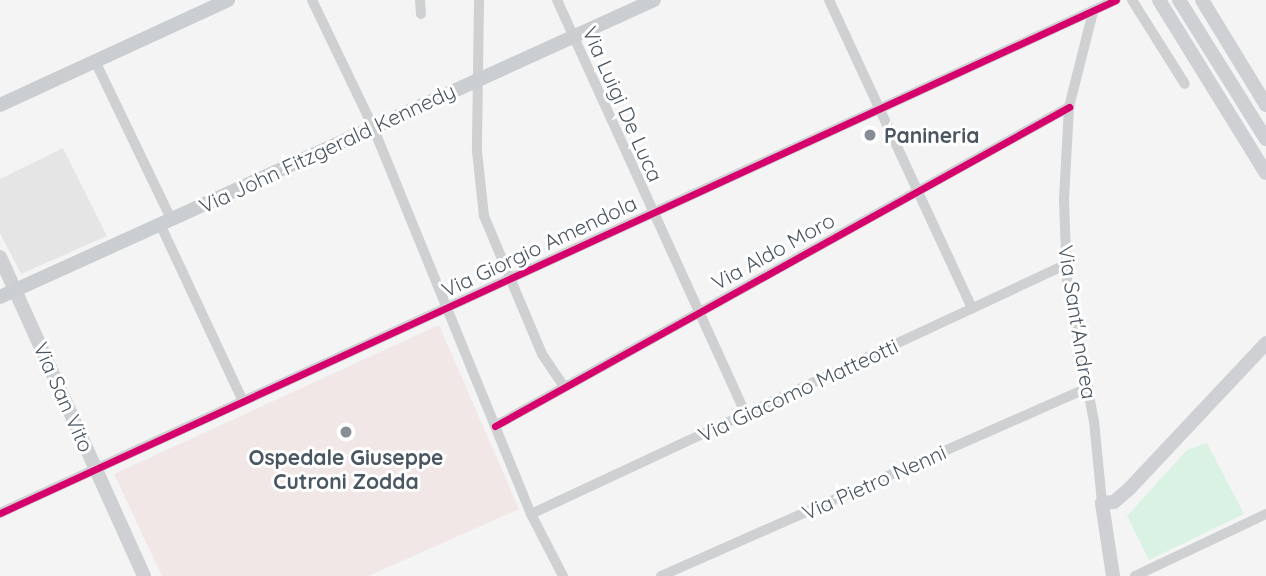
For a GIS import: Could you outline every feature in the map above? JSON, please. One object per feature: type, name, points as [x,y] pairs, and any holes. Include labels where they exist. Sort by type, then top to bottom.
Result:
[{"type":"main road","points":[[0,104],[228,0]]},
{"type":"main road","name":"Via John Fitzgerald Kennedy","points":[[0,297],[654,0]]},
{"type":"street","points":[[312,0],[373,127],[445,309],[531,514],[563,576]]},
{"type":"street","points":[[420,0],[421,14]]},
{"type":"street","points":[[479,0],[477,151],[484,216],[542,354],[563,385]]},
{"type":"street","name":"Via Luigi De Luca","points":[[557,0],[746,414]]},
{"type":"street","points":[[828,0],[972,309]]},
{"type":"street","points":[[1093,12],[1116,0]]},
{"type":"street","points":[[1132,0],[1185,84]]},
{"type":"street","points":[[1159,0],[1261,153],[1266,173]]},
{"type":"street","points":[[1179,0],[1266,139]]},
{"type":"street","points":[[1202,0],[1266,104]]},
{"type":"street","name":"Via Giorgio Amendola","points":[[0,513],[1093,12]]},
{"type":"street","name":"Via Sant'Andrea","points":[[1093,12],[1069,107],[1065,265],[1088,388],[1113,576]]},
{"type":"street","points":[[95,61],[243,401]]},
{"type":"street","name":"Via Aldo Moro","points":[[495,426],[563,385],[1069,107]]},
{"type":"street","name":"Via San Vito","points":[[0,257],[144,576]]},
{"type":"street","name":"Via Giacomo Matteotti","points":[[531,514],[1065,265]]},
{"type":"street","points":[[1102,503],[1114,502],[1130,488],[1266,343]]},
{"type":"street","name":"Via Pietro Nenni","points":[[661,576],[1088,388]]},
{"type":"street","points":[[1135,576],[1266,513]]},
{"type":"shaded area","points":[[63,148],[107,236],[21,274],[0,233],[0,179]]},
{"type":"shaded area","name":"Ospedale Giuseppe Cutroni Zodda","points":[[439,325],[519,509],[368,576],[162,576],[114,474]]},
{"type":"green space","points":[[1207,443],[1244,514],[1149,560],[1127,516],[1187,450]]},
{"type":"cycle path","points":[[0,513],[1116,0]]},
{"type":"cycle path","points":[[495,426],[1069,107]]},
{"type":"place","name":"Panineria","points":[[870,135]]},
{"type":"place","name":"Ospedale Giuseppe Cutroni Zodda","points":[[346,432]]}]
